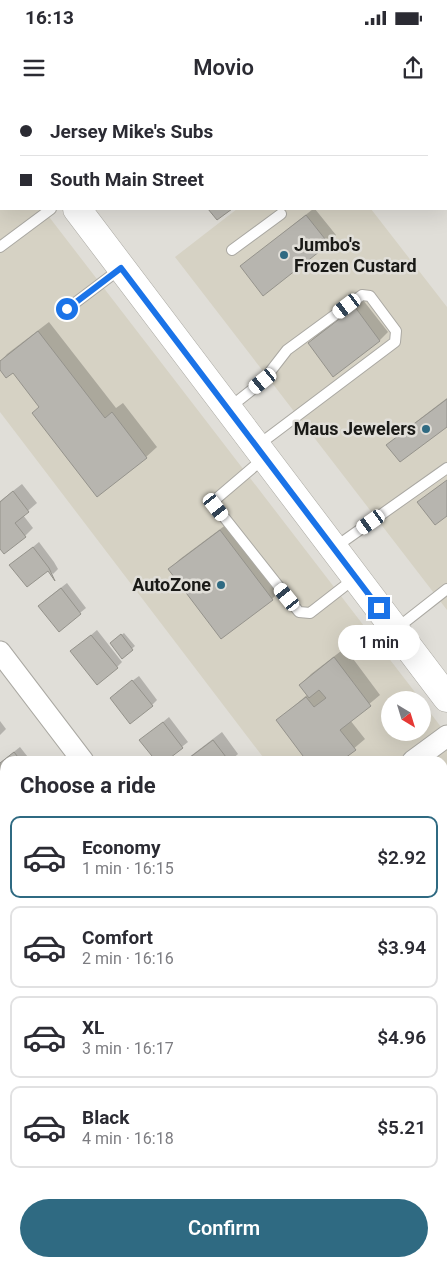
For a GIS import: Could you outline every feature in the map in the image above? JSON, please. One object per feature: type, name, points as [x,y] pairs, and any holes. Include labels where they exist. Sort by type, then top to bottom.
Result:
[{"type":"main road","points":[[78,210],[447,698]]},
{"type":"street","points":[[0,652],[79,756]]},
{"type":"street","points":[[420,756],[447,736]]},
{"type":"lane","points":[[2,245],[50,210]]},
{"type":"lane","points":[[232,250],[281,214]]},
{"type":"lane","points":[[67,309],[121,268]]},
{"type":"lane","points":[[228,408],[263,381],[287,350],[362,295],[370,296],[396,331],[395,342],[261,452],[216,499],[216,507],[299,612],[310,613],[356,577]]},
{"type":"lane","points":[[334,548],[447,468]]},
{"type":"lane","points":[[395,630],[447,589]]},
{"type":"shaded area","points":[[0,210],[44,210],[414,691],[381,691],[381,741],[431,741],[431,714],[447,735],[447,756],[262,756],[0,412]]},
{"type":"shaded area","points":[[236,210],[372,210],[447,307],[447,610],[175,257]]},
{"type":"building","points":[[209,210],[231,210],[217,220]]},
{"type":"building","name":"Jumbo's Frozen Custard","points":[[306,215],[329,244],[263,296],[240,266]]},
{"type":"building","points":[[355,307],[380,341],[333,377],[308,343]]},
{"type":"building","points":[[38,331],[105,418],[112,412],[147,458],[97,497],[32,413],[39,407],[13,373],[6,378],[0,370],[0,361]]},
{"type":"building","points":[[447,399],[447,427],[400,462],[386,445]]},
{"type":"building","points":[[447,480],[447,516],[435,525],[417,502]]},
{"type":"building","points":[[13,491],[29,512],[15,523],[26,537],[4,554],[0,549],[0,502]]},
{"type":"building","name":"AutoZone","points":[[220,530],[273,600],[221,639],[168,569]]},
{"type":"building","points":[[33,547],[49,568],[55,581],[48,571],[27,587],[9,565]]},
{"type":"building","points":[[61,588],[81,614],[59,632],[38,606]]},
{"type":"building","points":[[121,634],[133,650],[122,659],[110,643]]},
{"type":"building","points":[[91,635],[118,668],[97,685],[70,651]]},
{"type":"building","points":[[334,657],[371,706],[340,730],[356,750],[348,756],[303,756],[276,720],[306,697],[314,707],[326,698],[319,690],[309,698],[299,685]]},
{"type":"building","points":[[132,680],[153,706],[130,724],[110,698]]},
{"type":"building","points":[[163,722],[183,748],[173,756],[152,756],[139,740]]},
{"type":"building","points":[[213,740],[225,756],[192,756]]},
{"type":"building","points":[[14,752],[17,756],[9,756]]},
{"type":"place","name":"Jumbo's Frozen Custard","points":[[284,255]]},
{"type":"place","name":"Maus Jewelers","points":[[426,429]]},
{"type":"place","name":"AutoZone","points":[[221,585]]},
{"type":"route","points":[[67,309],[121,268],[379,608]]}]
